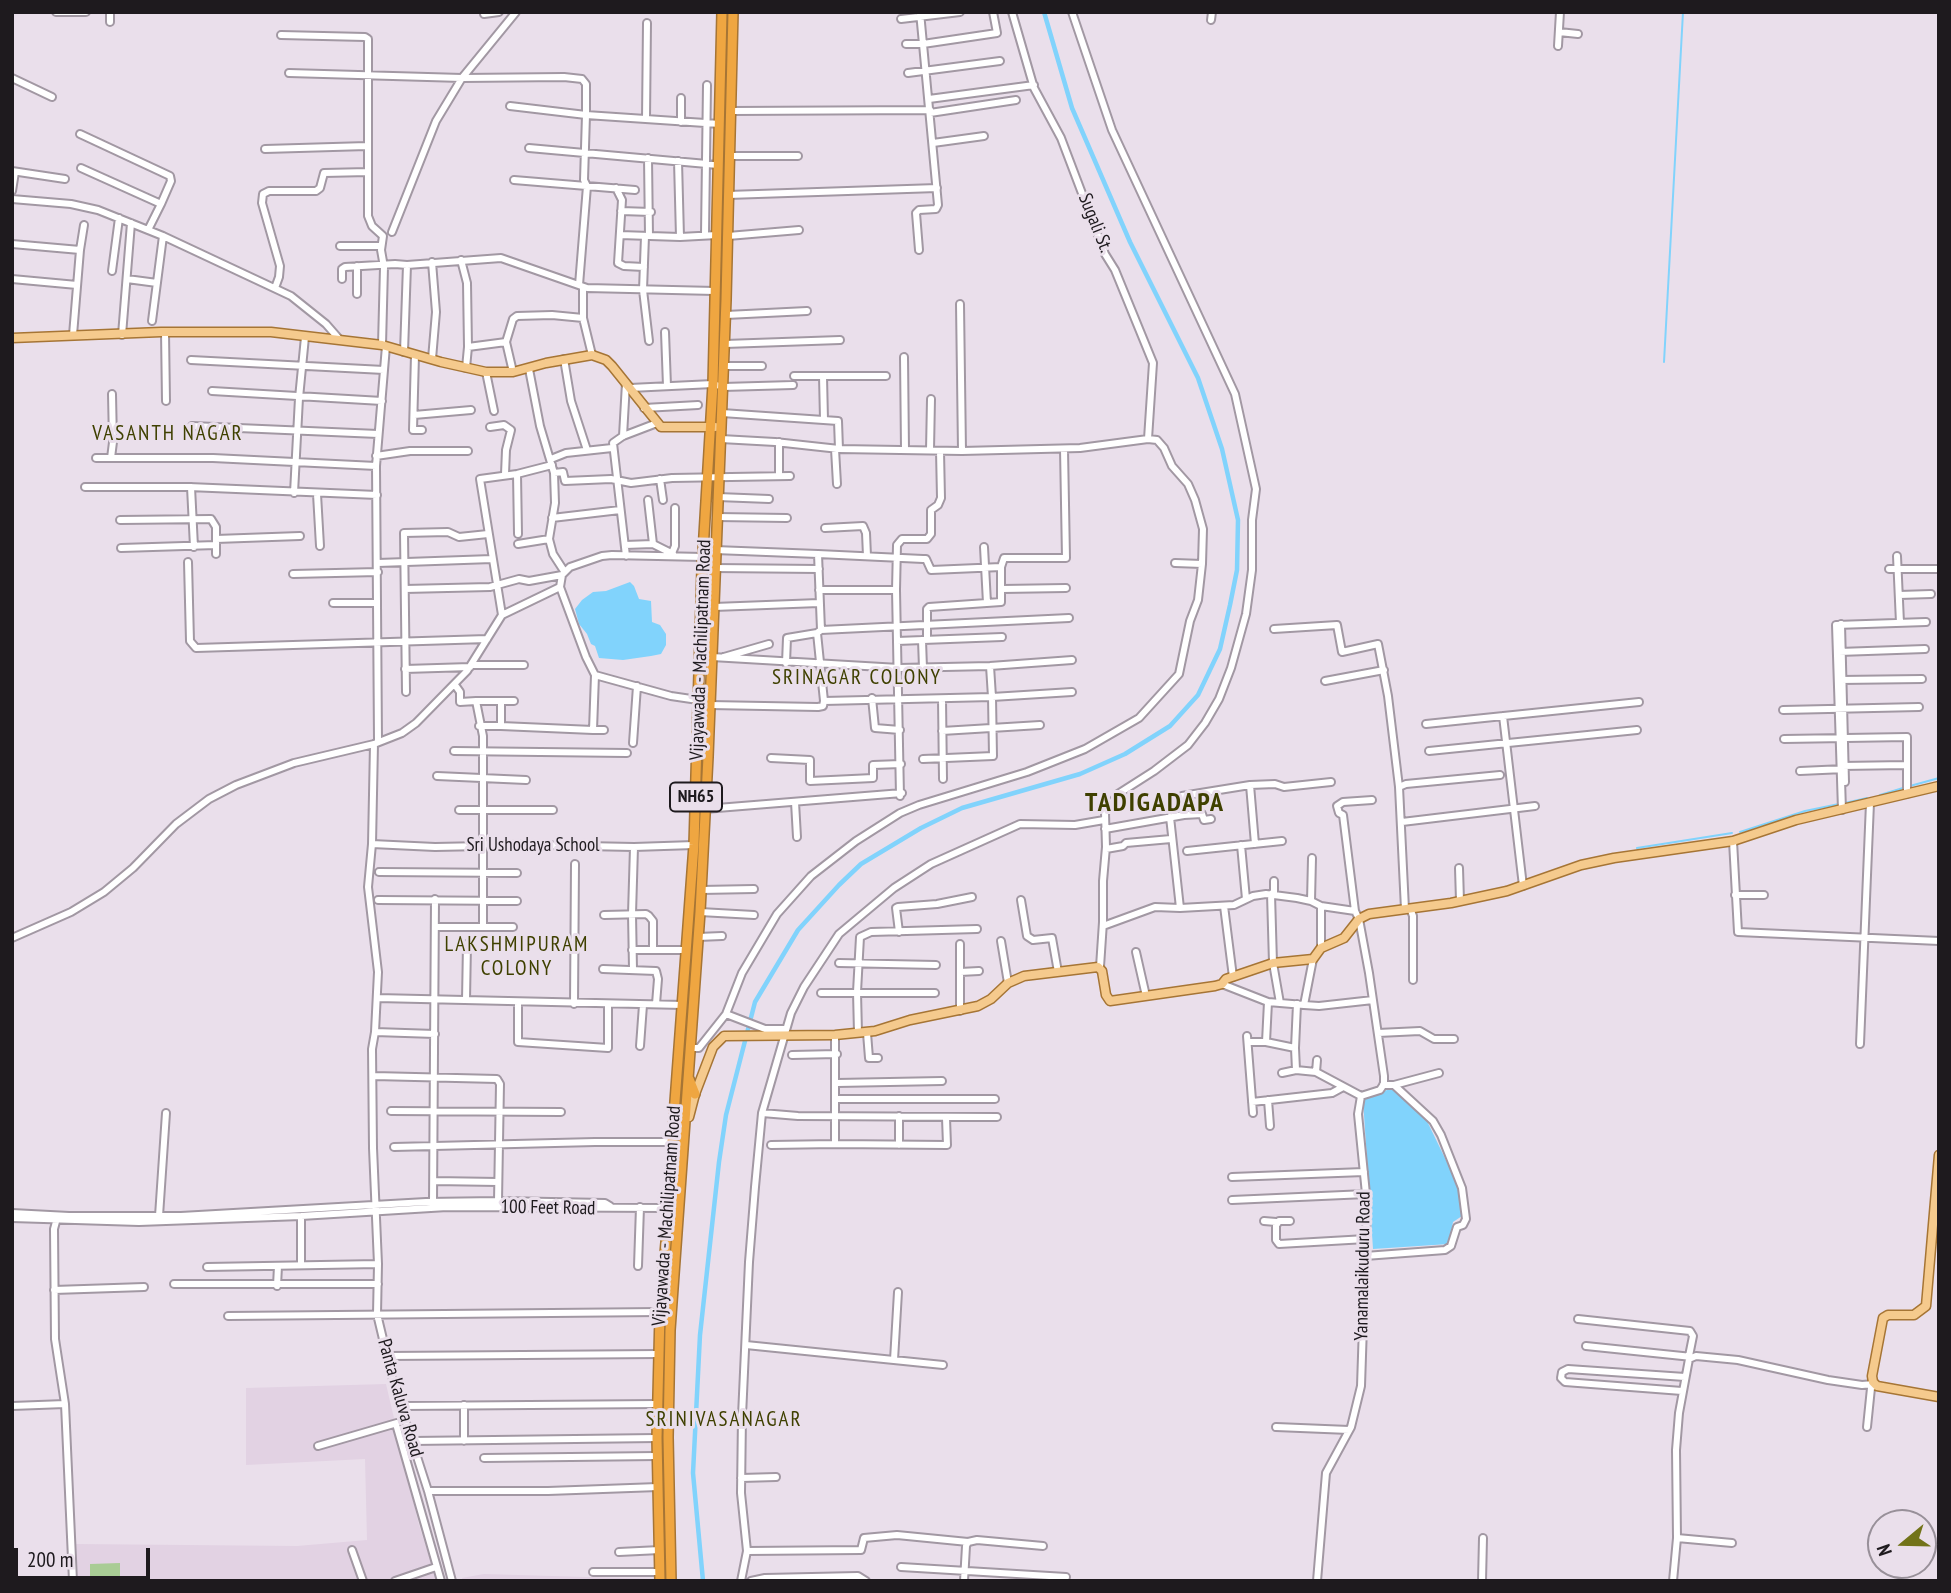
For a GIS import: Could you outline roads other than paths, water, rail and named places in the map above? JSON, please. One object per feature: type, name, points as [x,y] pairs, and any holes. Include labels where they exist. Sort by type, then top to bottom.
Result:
[{"type":"highway","name":"Vijayawada - Machilipatnam Road","points":[[671,1581],[668,1437],[674,1254],[672,1142],[694,845],[703,557],[713,384],[722,12]]},
{"type":"highway","name":"Vijayawada - Machilipatnam Road","points":[[660,1577],[657,1438],[660,1312],[664,1251],[674,1208],[691,1048],[710,705],[717,657],[714,568],[726,315],[733,12]]},
{"type":"highway","points":[[689,1070],[695,1094]]},
{"type":"highway","points":[[664,1251],[674,1254]]},
{"type":"main road","points":[[12,338],[165,332],[271,332],[384,346],[486,372],[513,372],[592,355],[606,360],[661,427],[722,428]]},
{"type":"main road","points":[[674,1208],[683,1198],[687,1132],[695,1094],[713,1046],[724,1036],[783,1033],[835,1035],[886,1029],[910,1020],[960,1011],[985,1003],[1008,983],[1024,976],[1100,967],[1110,1001],[1222,984],[1233,976],[1273,964],[1313,959],[1321,948],[1344,938],[1357,915],[1460,901],[1523,886],[1581,865],[1614,858],[1733,841],[1796,820],[1939,786]]},
{"type":"main road","points":[[1939,1155],[1925,1308],[1916,1314],[1883,1318],[1873,1372],[1874,1384],[1939,1397]]},
{"type":"street","points":[[56,12],[86,12]]},
{"type":"street","points":[[110,12],[110,22]]},
{"type":"street","points":[[484,14],[499,12]]},
{"type":"street","points":[[392,232],[436,121],[462,78],[516,12]]},
{"type":"street","points":[[901,19],[960,12]]},
{"type":"street","points":[[906,44],[997,33],[993,12]]},
{"type":"street","name":"Sugali St.","points":[[1013,12],[1040,101],[1050,113],[1061,138],[1105,254],[1115,270],[1150,352],[1153,378],[1148,439]]},
{"type":"street","points":[[1072,12],[1112,130],[1235,394],[1256,489],[1252,520],[1253,561],[1246,614],[1219,699],[1188,745],[1114,798],[1105,813],[1106,849],[1102,881],[1100,967]]},
{"type":"street","points":[[1558,46],[1560,12]]},
{"type":"street","points":[[919,250],[916,213],[919,210],[937,208],[920,15]]},
{"type":"street","points":[[646,119],[647,23]]},
{"type":"street","points":[[1559,32],[1578,34]]},
{"type":"street","name":"Panta Kaluva Road","points":[[281,35],[365,37],[369,41],[368,216],[372,226],[383,234],[381,246],[384,346],[376,456],[378,643],[368,904],[377,972],[372,1049],[377,1314],[452,1581]]},
{"type":"street","points":[[908,73],[1000,61]]},
{"type":"street","points":[[289,74],[582,79],[586,84],[584,180],[587,186],[581,286],[583,318],[592,355]]},
{"type":"street","points":[[12,78],[52,97]]},
{"type":"street","points":[[705,234],[707,85]]},
{"type":"street","points":[[929,99],[1034,85]]},
{"type":"street","points":[[681,98],[681,122]]},
{"type":"street","points":[[731,111],[930,111],[1016,100]]},
{"type":"street","points":[[510,106],[586,115],[720,124]]},
{"type":"street","points":[[80,134],[170,176],[161,204],[148,230]]},
{"type":"street","points":[[933,143],[984,136]]},
{"type":"street","points":[[265,149],[367,146]]},
{"type":"street","points":[[529,149],[718,165]]},
{"type":"street","points":[[729,156],[798,156]]},
{"type":"street","points":[[648,158],[650,212],[643,290],[649,341]]},
{"type":"street","points":[[678,161],[680,237]]},
{"type":"street","points":[[81,168],[161,204]]},
{"type":"street","points":[[12,191],[14,171],[65,179]]},
{"type":"street","points":[[275,288],[280,266],[262,202],[263,194],[269,191],[316,191],[320,188],[324,173],[368,172]]},
{"type":"street","points":[[514,180],[635,190]]},
{"type":"street","points":[[616,188],[621,194],[620,265],[644,267]]},
{"type":"street","points":[[728,195],[937,188]]},
{"type":"street","points":[[12,199],[71,204],[98,210],[163,236],[275,288],[307,307],[340,340]]},
{"type":"street","points":[[621,211],[650,212]]},
{"type":"street","points":[[112,271],[119,218]]},
{"type":"street","points":[[122,335],[131,223]]},
{"type":"street","points":[[74,335],[84,225]]},
{"type":"street","points":[[728,236],[799,230]]},
{"type":"street","points":[[620,234],[680,237],[717,234]]},
{"type":"street","points":[[152,321],[163,236]]},
{"type":"street","points":[[12,244],[80,250]]},
{"type":"street","points":[[340,246],[381,246]]},
{"type":"street","points":[[342,279],[344,268],[357,266],[506,258],[552,278],[581,286],[715,291]]},
{"type":"street","points":[[461,260],[467,283],[466,369]]},
{"type":"street","points":[[432,262],[436,312],[432,359]]},
{"type":"street","points":[[404,352],[407,265]]},
{"type":"street","points":[[357,266],[357,294]]},
{"type":"street","points":[[12,279],[77,285]]},
{"type":"street","points":[[127,279],[157,283]]},
{"type":"street","points":[[960,304],[962,451]]},
{"type":"street","points":[[726,315],[807,311]]},
{"type":"street","points":[[513,372],[506,342],[511,322],[517,316],[583,318]]},
{"type":"street","points":[[165,332],[166,401]]},
{"type":"street","points":[[665,332],[667,386]]},
{"type":"street","points":[[294,493],[305,337]]},
{"type":"street","points":[[724,344],[840,340]]},
{"type":"street","points":[[468,347],[506,342]]},
{"type":"street","points":[[415,355],[414,430],[422,430]]},
{"type":"street","points":[[904,357],[905,450]]},
{"type":"street","points":[[564,359],[571,401],[587,450]]},
{"type":"street","points":[[191,360],[384,370]]},
{"type":"street","points":[[724,366],[762,366]]},
{"type":"street","points":[[529,369],[540,426],[552,466],[555,503],[548,539],[563,573],[560,587],[595,675],[593,730]]},
{"type":"street","points":[[486,372],[494,411]]},
{"type":"street","points":[[794,376],[886,376]]},
{"type":"street","points":[[823,376],[824,420]]},
{"type":"street","points":[[624,436],[628,386],[793,385]]},
{"type":"street","points":[[212,391],[382,401]]},
{"type":"street","points":[[111,394],[111,458]]},
{"type":"street","points":[[930,450],[931,399]]},
{"type":"street","points":[[644,408],[698,405]]},
{"type":"street","points":[[414,415],[471,410]]},
{"type":"street","points":[[722,413],[834,420],[839,423],[837,484]]},
{"type":"street","points":[[626,556],[612,448],[617,439],[657,423]]},
{"type":"street","points":[[490,427],[504,425],[511,430],[506,450],[505,474]]},
{"type":"street","points":[[192,426],[378,433]]},
{"type":"street","points":[[691,1048],[699,1048],[730,1015],[742,973],[778,914],[811,876],[856,841],[900,813],[919,805],[1027,772],[1085,749],[1120,730],[1148,709],[1179,674],[1190,621],[1198,600],[1202,564],[1203,528],[1192,492],[1157,440],[1064,449],[940,451],[837,449],[721,439]]},
{"type":"street","points":[[779,442],[779,476]]},
{"type":"street","points":[[502,615],[480,479],[552,466],[566,453],[612,448]]},
{"type":"street","points":[[923,668],[929,607],[1000,602],[1001,567],[1006,557],[1066,558],[1064,449]]},
{"type":"street","points":[[376,456],[410,451],[468,451]]},
{"type":"street","points":[[705,809],[901,794],[896,558],[899,541],[927,538],[931,534],[931,510],[938,505],[941,498],[940,451]]},
{"type":"street","points":[[96,458],[213,458],[376,466]]},
{"type":"street","points":[[552,466],[563,472],[565,481],[611,479],[631,483],[660,479],[790,476]]},
{"type":"street","points":[[517,474],[518,534]]},
{"type":"street","points":[[660,479],[663,500]]},
{"type":"street","points":[[85,487],[191,487],[377,495]]},
{"type":"street","points":[[191,487],[194,547]]},
{"type":"street","points":[[317,494],[320,546]]},
{"type":"street","points":[[718,497],[769,499]]},
{"type":"street","points":[[648,500],[653,544]]},
{"type":"street","points":[[673,555],[675,508]]},
{"type":"street","points":[[552,518],[620,510]]},
{"type":"street","points":[[717,517],[787,518]]},
{"type":"street","points":[[120,520],[214,520],[216,554]]},
{"type":"street","points":[[825,528],[863,526],[867,556]]},
{"type":"street","points":[[406,692],[404,533],[448,532],[459,537],[488,534]]},
{"type":"street","points":[[121,548],[194,547],[216,542],[300,536]]},
{"type":"street","points":[[518,544],[548,539]]},
{"type":"street","points":[[625,545],[653,544],[673,555]]},
{"type":"street","points":[[984,547],[986,603]]},
{"type":"street","points":[[715,550],[926,559],[931,569],[1001,567]]},
{"type":"street","points":[[710,705],[823,706],[818,554]]},
{"type":"street","points":[[405,589],[464,589],[519,579],[529,581],[563,573],[602,556],[703,557]]},
{"type":"street","points":[[1898,556],[1900,624]]},
{"type":"street","points":[[378,563],[492,559]]},
{"type":"street","points":[[188,562],[190,640],[193,647],[487,639]]},
{"type":"street","points":[[1175,564],[1202,564]]},
{"type":"street","points":[[714,568],[819,569]]},
{"type":"street","points":[[1889,569],[1939,569]]},
{"type":"street","points":[[293,574],[378,572]]},
{"type":"street","points":[[12,938],[71,912],[104,892],[133,868],[176,824],[209,799],[236,785],[294,763],[376,743],[409,729],[455,685],[502,615],[560,587]]},
{"type":"street","points":[[1002,589],[1066,589]]},
{"type":"street","points":[[819,590],[896,590]]},
{"type":"street","points":[[1899,595],[1931,594]]},
{"type":"street","points":[[333,603],[377,603]]},
{"type":"street","points":[[714,607],[819,603]]},
{"type":"street","points":[[786,663],[787,638],[819,631],[1069,618]]},
{"type":"street","points":[[1842,810],[1838,624],[1926,622]]},
{"type":"street","points":[[1274,629],[1337,625],[1342,652],[1378,644],[1393,729],[1408,909],[1413,916],[1413,980]]},
{"type":"street","points":[[897,641],[1002,637]]},
{"type":"street","points":[[717,657],[769,644]]},
{"type":"street","points":[[1839,652],[1925,649]]},
{"type":"street","points":[[717,657],[899,668],[989,666],[1072,660]]},
{"type":"street","points":[[405,669],[524,665]]},
{"type":"street","points":[[923,759],[992,756],[995,752],[989,666]]},
{"type":"street","points":[[1325,681],[1384,670]]},
{"type":"street","points":[[595,675],[698,700]]},
{"type":"street","points":[[1840,680],[1922,679]]},
{"type":"street","points":[[455,685],[460,692],[460,702],[514,701]]},
{"type":"street","points":[[633,743],[637,686]]},
{"type":"street","points":[[824,701],[872,698],[942,699],[1072,692]]},
{"type":"street","points":[[872,698],[875,728],[900,730]]},
{"type":"street","points":[[942,699],[943,779]]},
{"type":"street","points":[[475,701],[484,752],[483,927]]},
{"type":"street","points":[[501,702],[502,726]]},
{"type":"street","points":[[1426,724],[1639,702]]},
{"type":"street","points":[[1783,710],[1919,707]]},
{"type":"street","points":[[1503,716],[1523,886]]},
{"type":"street","points":[[942,731],[1040,725]]},
{"type":"street","points":[[479,726],[604,730]]},
{"type":"street","points":[[1429,751],[1637,730]]},
{"type":"street","points":[[1784,739],[1907,737],[1907,794]]},
{"type":"street","points":[[454,751],[627,753]]},
{"type":"street","points":[[771,758],[810,760],[810,781],[873,778],[873,765],[901,764]]},
{"type":"street","points":[[1800,771],[1906,765]]},
{"type":"street","points":[[1399,787],[1406,784],[1500,775]]},
{"type":"street","points":[[437,776],[526,780]]},
{"type":"street","points":[[1184,815],[1182,796],[1250,785],[1275,784],[1284,787],[1331,782]]},
{"type":"street","points":[[1250,785],[1255,844]]},
{"type":"street","points":[[1282,1073],[1296,1070],[1316,1072],[1361,1096],[1380,1090],[1383,1085],[1373,1000],[1357,915],[1343,815],[1339,813],[1338,806],[1343,802],[1372,800]]},
{"type":"street","points":[[795,802],[797,836]]},
{"type":"street","points":[[1860,1044],[1870,803]]},
{"type":"street","points":[[1402,822],[1535,806]]},
{"type":"street","points":[[458,810],[553,810]]},
{"type":"street","points":[[1105,829],[1184,815],[1202,814],[1204,820],[1211,819]]},
{"type":"street","points":[[1170,817],[1180,908]]},
{"type":"street","points":[[741,1581],[747,1551],[741,1478],[749,1262],[762,1113],[783,1033],[804,987],[839,934],[894,888],[940,859],[1020,824],[1075,825],[1104,820]]},
{"type":"street","points":[[1106,849],[1126,843],[1171,839]]},
{"type":"street","points":[[1187,851],[1282,841]]},
{"type":"street","points":[[1733,841],[1736,930],[1740,933],[1939,941]]},
{"type":"street","name":"Sri Ushodaya School","points":[[372,844],[634,847],[694,845]]},
{"type":"street","points":[[1241,845],[1246,899]]},
{"type":"street","points":[[633,969],[634,847]]},
{"type":"street","points":[[1311,901],[1312,858]]},
{"type":"street","points":[[574,1004],[575,864]]},
{"type":"street","points":[[1460,868],[1460,901]]},
{"type":"street","points":[[379,872],[517,873]]},
{"type":"street","points":[[1274,881],[1274,892],[1271,894],[1273,964],[1280,1003]]},
{"type":"street","points":[[701,890],[754,889]]},
{"type":"street","points":[[1103,926],[1151,908],[1224,906],[1271,894],[1311,901],[1357,915]]},
{"type":"street","points":[[1735,895],[1764,895]]},
{"type":"street","points":[[899,932],[898,906],[937,904],[972,897]]},
{"type":"street","points":[[433,1202],[435,899]]},
{"type":"street","points":[[378,900],[517,901]]},
{"type":"street","points":[[1021,900],[1027,936],[1033,940],[1052,939],[1058,972]]},
{"type":"street","points":[[1224,906],[1233,976]]},
{"type":"street","points":[[1321,906],[1321,948]]},
{"type":"street","points":[[700,912],[754,915]]},
{"type":"street","points":[[604,915],[646,914],[652,919],[653,949]]},
{"type":"street","points":[[435,927],[513,928]]},
{"type":"street","points":[[878,1058],[869,1058],[862,1033],[857,992],[860,937],[871,932],[977,929]]},
{"type":"street","points":[[698,936],[722,936]]},
{"type":"street","points":[[1002,941],[1008,983]]},
{"type":"street","points":[[466,1000],[467,944]]},
{"type":"street","points":[[960,944],[960,1011]]},
{"type":"street","points":[[632,950],[687,950]]},
{"type":"street","points":[[1136,952],[1146,996]]},
{"type":"street","points":[[1296,1070],[1294,1048],[1300,1005],[1313,959]]},
{"type":"street","points":[[839,963],[936,965]]},
{"type":"street","points":[[603,969],[656,971],[656,1004]]},
{"type":"street","points":[[960,972],[979,971]]},
{"type":"street","points":[[1222,984],[1268,1002],[1319,1006],[1373,1000]]},
{"type":"street","points":[[821,993],[936,993]]},
{"type":"street","points":[[377,998],[683,1005]]},
{"type":"street","points":[[518,1002],[519,1042],[608,1048],[608,1004]]},
{"type":"street","points":[[1266,1042],[1268,1002]]},
{"type":"street","points":[[639,1046],[643,1005]]},
{"type":"street","points":[[730,1015],[783,1033]]},
{"type":"street","points":[[375,1031],[435,1034]]},
{"type":"street","points":[[1378,1033],[1420,1031],[1434,1039],[1454,1039]]},
{"type":"street","points":[[835,1035],[835,1144]]},
{"type":"street","points":[[1253,1113],[1247,1039],[1294,1048]]},
{"type":"street","points":[[792,1055],[837,1054]]},
{"type":"street","points":[[1316,1072],[1317,1060]]},
{"type":"street","points":[[1383,1085],[1394,1086],[1439,1073]]},
{"type":"street","points":[[374,1076],[497,1079],[500,1084],[498,1201]]},
{"type":"street","points":[[837,1083],[942,1081]]},
{"type":"street","points":[[1365,1256],[1445,1250],[1451,1246],[1457,1227],[1463,1225],[1466,1219],[1464,1194],[1441,1135],[1433,1121],[1394,1086]]},
{"type":"street","points":[[1252,1102],[1332,1093],[1343,1087]]},
{"type":"street","name":"Yanamalaikuduru Road","points":[[1317,1581],[1326,1473],[1349,1430],[1361,1386],[1366,1194],[1358,1114],[1361,1096]]},
{"type":"street","points":[[836,1099],[995,1099]]},
{"type":"street","points":[[1268,1100],[1270,1126]]},
{"type":"street","points":[[391,1111],[561,1112]]},
{"type":"street","points":[[159,1216],[166,1112]]},
{"type":"street","points":[[762,1113],[776,1116],[997,1116]]},
{"type":"street","points":[[899,1116],[900,1145]]},
{"type":"street","points":[[771,1145],[947,1145],[946,1118]]},
{"type":"street","points":[[394,1147],[672,1142]]},
{"type":"street","points":[[1232,1177],[1364,1172]]},
{"type":"street","points":[[434,1181],[498,1182]]},
{"type":"street","points":[[1232,1200],[1366,1194]]},
{"type":"street","name":"100 Feet Road","points":[[12,1213],[139,1223],[301,1216],[433,1202],[606,1203],[610,1206]]},
{"type":"street","points":[[610,1206],[674,1208]]},
{"type":"street","name":"100 Feet Road","points":[[12,1218],[447,1207],[610,1206]]},
{"type":"street","points":[[638,1266],[640,1207]]},
{"type":"street","points":[[301,1216],[301,1265]]},
{"type":"street","points":[[56,1218],[55,1339],[65,1404],[73,1581]]},
{"type":"street","points":[[1277,1224],[1279,1221],[1290,1220]]},
{"type":"street","points":[[1264,1221],[1275,1221],[1277,1224]]},
{"type":"street","points":[[1277,1224],[1276,1240],[1279,1244],[1366,1239]]},
{"type":"street","points":[[207,1266],[378,1264]]},
{"type":"street","points":[[277,1286],[278,1266]]},
{"type":"street","points":[[174,1284],[378,1284]]},
{"type":"street","points":[[54,1290],[144,1287]]},
{"type":"street","points":[[894,1360],[898,1292]]},
{"type":"street","points":[[228,1316],[660,1312]]},
{"type":"street","points":[[1578,1319],[1690,1331],[1693,1336],[1682,1391],[1676,1450],[1677,1538],[1673,1581]]},
{"type":"street","points":[[746,1345],[943,1365]]},
{"type":"street","points":[[1586,1346],[1738,1360],[1828,1380],[1874,1384]]},
{"type":"street","points":[[387,1356],[659,1354]]},
{"type":"street","points":[[1682,1391],[1565,1382],[1561,1378],[1562,1372],[1568,1369],[1685,1377]]},
{"type":"street","points":[[1867,1427],[1871,1388],[1874,1384]]},
{"type":"street","points":[[12,1406],[65,1404]]},
{"type":"street","points":[[402,1406],[658,1404]]},
{"type":"street","points":[[464,1405],[464,1441]]},
{"type":"street","points":[[318,1446],[406,1421]]},
{"type":"street","points":[[396,1424],[441,1581]]},
{"type":"street","points":[[1276,1427],[1349,1430]]},
{"type":"street","points":[[412,1441],[657,1438]]},
{"type":"street","points":[[484,1458],[657,1457]]},
{"type":"street","points":[[741,1478],[776,1477]]},
{"type":"street","points":[[428,1491],[658,1487]]},
{"type":"street","points":[[747,1551],[861,1550],[864,1538],[897,1535],[1043,1546]]},
{"type":"street","points":[[1482,1581],[1483,1538]]},
{"type":"street","points":[[1677,1538],[1732,1543]]},
{"type":"street","points":[[964,1581],[968,1542]]},
{"type":"street","points":[[352,1550],[363,1581]]},
{"type":"street","points":[[619,1552],[660,1550]]},
{"type":"street","points":[[395,1581],[436,1567]]},
{"type":"street","points":[[901,1567],[1066,1577]]},
{"type":"street","points":[[593,1572],[660,1577]]},
{"type":"street","points":[[751,1581],[765,1578],[858,1576],[866,1581]]},
{"type":"water","points":[[630,582],[639,599],[651,601],[652,622],[660,625],[666,634],[666,645],[661,654],[651,656],[623,660],[599,658],[595,646],[579,624],[575,609],[593,592],[606,591]]},
{"type":"water","points":[[1392,1088],[1427,1121],[1457,1183],[1462,1216],[1453,1222],[1449,1244],[1373,1249],[1363,1100]]},
{"type":"waterway","points":[[703,1581],[693,1473],[700,1335],[726,1115],[755,1002],[798,930],[861,864],[921,828],[962,808],[1080,774],[1125,754],[1170,726],[1198,695],[1220,649],[1230,605],[1237,570],[1238,520],[1222,449],[1198,378],[1130,242],[1072,108],[1044,12]]},
{"type":"waterway","points":[[1664,362],[1683,12]]},
{"type":"waterway","points":[[1910,786],[1939,778]]},
{"type":"waterway","points":[[1880,795],[1903,788]]},
{"type":"waterway","points":[[1845,803],[1867,798]]},
{"type":"waterway","points":[[1740,832],[1805,811],[1839,804]]},
{"type":"waterway","points":[[1637,848],[1732,833]]},
{"type":"district","name":"VASANTH NAGAR","points":[[168,434]]},
{"type":"district","name":"SRINAGAR COLONY","points":[[857,678]]},
{"type":"district","name":"TADIGADAPA","points":[[1155,804]]},
{"type":"district","name":"LAKSHMIPURAM COLONY","points":[[517,957]]},
{"type":"district","name":"SRINIVASANAGAR","points":[[724,1420]]}]
